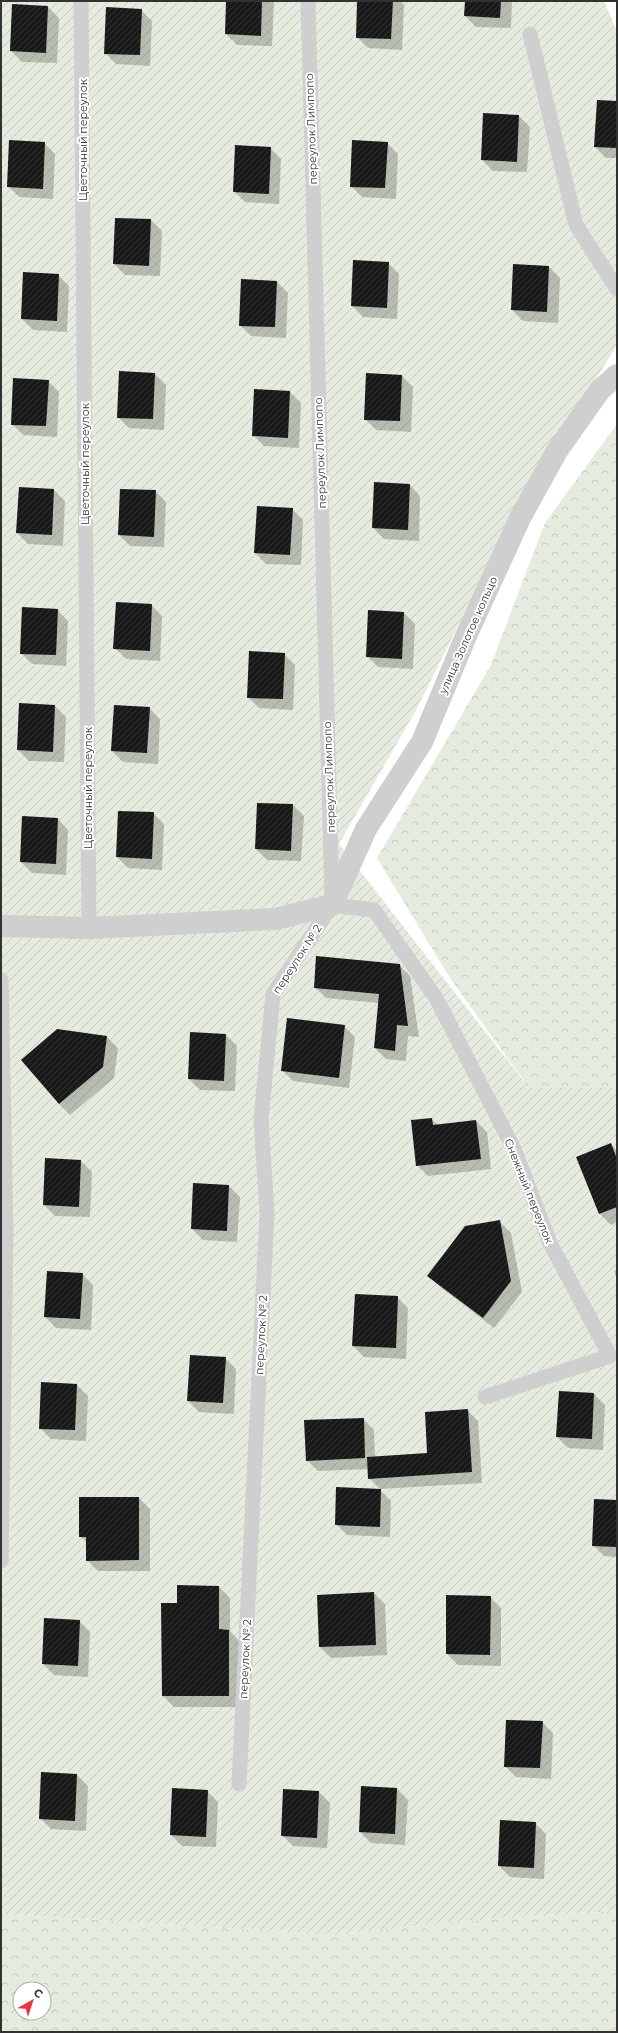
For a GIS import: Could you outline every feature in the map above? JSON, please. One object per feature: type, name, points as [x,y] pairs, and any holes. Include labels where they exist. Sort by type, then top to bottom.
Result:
[{"type":"street","name":"улица Золотое кольцо","points":[[332,905],[366,829],[422,742],[466,636],[520,518],[557,451],[600,390],[617,375]]},
{"type":"street","points":[[1,926],[90,928],[276,919],[332,905]]},
{"type":"lane","name":"Цветочный переулок","points":[[82,1],[90,928]]},
{"type":"lane","name":"переулок Лимпопо","points":[[308,1],[332,905]]},
{"type":"lane","points":[[530,34],[576,225],[617,289]]},
{"type":"lane","name":"Снежный переулок","points":[[332,905],[374,910],[436,998],[514,1148],[550,1242],[614,1362],[485,1397]]},
{"type":"lane","name":"переулок № 2","points":[[239,1784],[267,1213],[261,1120],[273,994],[332,905]]},
{"type":"lane","points":[[1,980],[6,1231],[1,1561]]},
{"type":"green space","points":[[1,1],[604,1],[617,31],[617,345],[525,492],[416,710],[339,844],[529,1088],[617,1088],[617,1911],[450,1922],[337,1935],[1,1914]]},
{"type":"green space","points":[[617,424],[617,1088],[529,1088],[450,978],[377,858],[491,665],[545,523]]},
{"type":"green space","points":[[617,1911],[617,2032],[1,2032],[1,1914],[337,1935],[450,1922]]},
{"type":"building","points":[[226,1],[262,1],[261,36],[225,34]]},
{"type":"building","points":[[357,1],[393,1],[391,39],[356,38]]},
{"type":"building","points":[[465,1],[501,1],[500,18],[464,16]]},
{"type":"building","points":[[12,4],[48,6],[46,53],[10,51]]},
{"type":"building","points":[[106,7],[142,9],[140,55],[104,54]]},
{"type":"building","points":[[597,100],[617,101],[617,148],[594,147]]},
{"type":"building","points":[[483,113],[519,115],[517,162],[481,160]]},
{"type":"building","points":[[9,140],[45,142],[43,189],[7,187]]},
{"type":"building","points":[[352,140],[388,142],[385,188],[350,187]]},
{"type":"building","points":[[235,145],[271,147],[269,194],[233,192]]},
{"type":"building","points":[[115,218],[151,219],[149,266],[113,264]]},
{"type":"building","points":[[353,260],[389,262],[387,308],[351,306]]},
{"type":"building","points":[[513,264],[549,266],[547,312],[511,310]]},
{"type":"building","points":[[23,272],[59,274],[57,321],[21,319]]},
{"type":"building","points":[[241,279],[277,281],[275,327],[239,326]]},
{"type":"building","points":[[119,371],[155,373],[153,419],[117,418]]},
{"type":"building","points":[[366,373],[402,375],[400,421],[364,420]]},
{"type":"building","points":[[13,378],[49,380],[46,426],[11,425]]},
{"type":"building","points":[[254,389],[290,391],[288,438],[252,436]]},
{"type":"building","points":[[374,482],[410,484],[408,530],[372,528]]},
{"type":"building","points":[[19,487],[54,489],[52,535],[16,533]]},
{"type":"building","points":[[120,489],[156,490],[154,537],[118,535]]},
{"type":"building","points":[[257,506],[293,508],[290,555],[254,553]]},
{"type":"building","points":[[116,602],[152,604],[150,651],[113,649]]},
{"type":"building","points":[[22,607],[58,609],[56,655],[20,654]]},
{"type":"building","points":[[368,610],[404,612],[402,659],[366,657]]},
{"type":"building","points":[[249,651],[285,653],[283,699],[247,698]]},
{"type":"building","points":[[19,703],[55,705],[53,752],[17,750]]},
{"type":"building","points":[[114,705],[150,707],[147,753],[111,751]]},
{"type":"building","points":[[257,803],[293,804],[291,851],[255,849]]},
{"type":"building","points":[[118,811],[154,812],[152,859],[116,857]]},
{"type":"building","points":[[22,816],[58,818],[56,864],[20,862]]},
{"type":"building","points":[[316,956],[400,964],[408,1026],[397,1025],[395,1051],[374,1048],[379,994],[314,988]]},
{"type":"building","points":[[287,1018],[345,1025],[339,1078],[281,1071]]},
{"type":"building","points":[[57,1029],[107,1036],[103,1067],[59,1104],[21,1060]]},
{"type":"building","points":[[190,1032],[226,1034],[224,1081],[188,1079]]},
{"type":"building","points":[[432,1118],[433,1125],[476,1120],[481,1159],[416,1166],[411,1120]]},
{"type":"building","points":[[611,1143],[617,1159],[617,1207],[599,1214],[576,1157]]},
{"type":"building","points":[[45,1158],[81,1160],[79,1207],[43,1205]]},
{"type":"building","points":[[193,1183],[229,1185],[227,1231],[191,1229]]},
{"type":"building","points":[[500,1220],[511,1281],[483,1318],[427,1276],[465,1226]]},
{"type":"building","points":[[47,1271],[83,1273],[80,1319],[44,1317]]},
{"type":"building","points":[[355,1294],[398,1296],[396,1348],[352,1346]]},
{"type":"building","points":[[190,1355],[226,1357],[223,1403],[187,1401]]},
{"type":"building","points":[[41,1382],[77,1384],[75,1430],[39,1429]]},
{"type":"building","points":[[559,1391],[594,1393],[592,1439],[556,1437]]},
{"type":"building","points":[[468,1409],[472,1472],[368,1479],[367,1457],[427,1453],[425,1412]]},
{"type":"building","points":[[364,1418],[365,1458],[306,1461],[304,1420]]},
{"type":"building","points":[[336,1487],[381,1489],[380,1527],[335,1525]]},
{"type":"building","points":[[79,1497],[139,1497],[139,1560],[86,1561],[86,1537],[79,1537]]},
{"type":"building","points":[[594,1499],[617,1500],[617,1547],[592,1546]]},
{"type":"building","points":[[177,1585],[219,1586],[219,1629],[229,1630],[229,1696],[162,1696],[161,1603],[177,1603]]},
{"type":"building","points":[[374,1592],[376,1645],[319,1647],[317,1595]]},
{"type":"building","points":[[446,1595],[491,1596],[490,1655],[446,1654]]},
{"type":"building","points":[[44,1618],[80,1620],[78,1666],[42,1664]]},
{"type":"building","points":[[506,1720],[543,1721],[540,1768],[504,1767]]},
{"type":"building","points":[[41,1772],[77,1774],[75,1821],[39,1819]]},
{"type":"building","points":[[361,1786],[397,1788],[395,1834],[359,1832]]},
{"type":"building","points":[[172,1788],[208,1790],[206,1837],[170,1835]]},
{"type":"building","points":[[283,1789],[319,1791],[317,1838],[281,1836]]},
{"type":"building","points":[[500,1820],[536,1822],[534,1868],[498,1866]]}]
